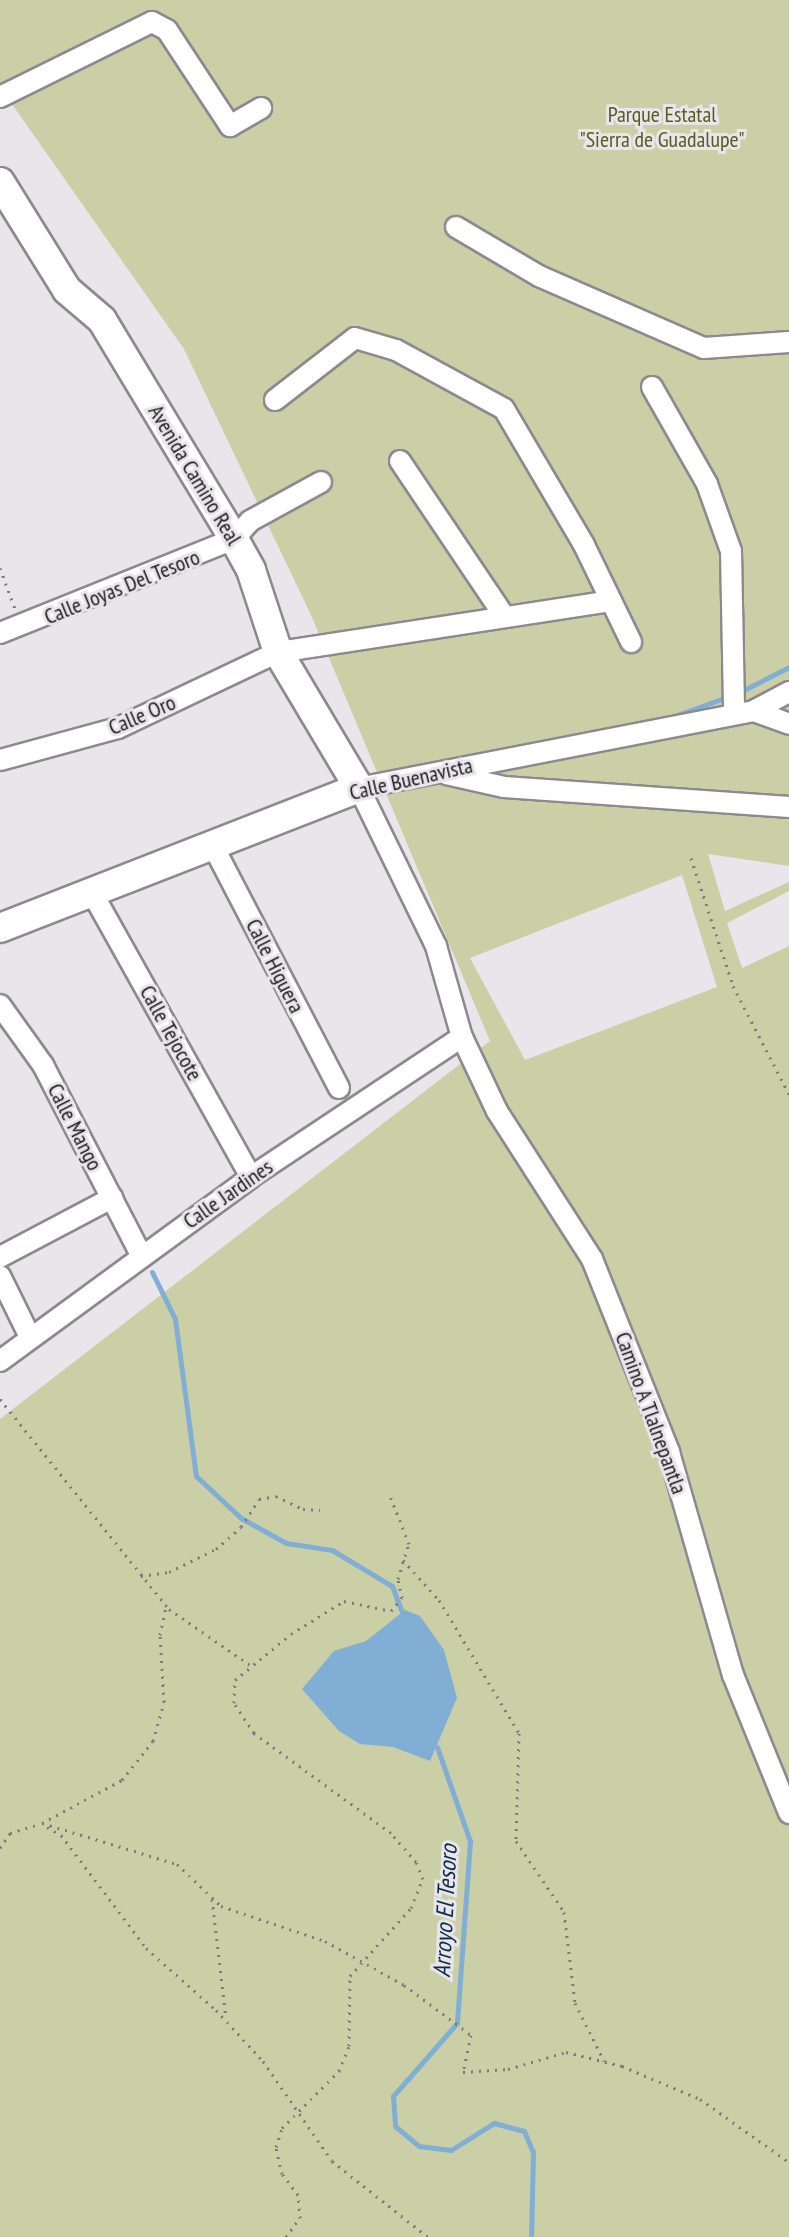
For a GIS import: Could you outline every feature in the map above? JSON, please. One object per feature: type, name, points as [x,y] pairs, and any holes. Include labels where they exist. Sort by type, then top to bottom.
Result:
[{"type":"street","points":[[0,97],[152,22],[167,30],[230,126],[261,108]]},
{"type":"street","name":"Avenida Camino Real","points":[[0,182],[9,213],[67,290],[102,320],[234,539],[251,570],[278,652],[359,788]]},
{"type":"street","points":[[456,227],[539,276],[704,348],[789,342]]},
{"type":"street","points":[[275,400],[355,338],[396,350],[504,409],[584,545],[631,642]]},
{"type":"street","points":[[652,387],[707,484],[731,551],[744,712],[789,724]]},
{"type":"street","points":[[400,461],[505,617]]},
{"type":"street","name":"Calle Joyas Del Tesoro","points":[[0,633],[22,628],[234,539],[250,521],[321,482]]},
{"type":"street","name":"Calle Oro","points":[[0,760],[118,728],[278,652],[610,601]]},
{"type":"street","name":"Calle Buenavista","points":[[0,928],[90,889],[359,788],[744,712],[789,692]]},
{"type":"street","points":[[438,772],[504,787],[789,807]]},
{"type":"street","name":"Camino A Tlalnepantla","points":[[359,788],[436,946],[462,1037],[497,1111],[592,1259],[669,1452],[733,1675],[789,1813]]},
{"type":"street","name":"Calle Higuera","points":[[212,844],[339,1088]]},
{"type":"street","name":"Calle Tejocote","points":[[90,889],[251,1177]]},
{"type":"street","name":"Calle Mango","points":[[0,1005],[43,1065],[141,1255]]},
{"type":"street","name":"Calle Jardines","points":[[0,1361],[251,1177],[462,1037]]},
{"type":"street","points":[[0,1257],[112,1198]]},
{"type":"street","points":[[0,1276],[30,1337]]},
{"type":"path","points":[[0,568],[22,628]]},
{"type":"path","points":[[691,858],[733,986],[789,1094]]},
{"type":"path","points":[[0,1399],[166,1606],[251,1666]]},
{"type":"path","points":[[286,2237],[300,2218],[298,2195],[282,2174],[276,2147],[282,2128],[339,2071],[349,2046],[350,1976],[359,1960],[411,1908],[423,1879],[416,1862],[391,1833],[254,1733],[234,1703],[235,1680],[344,1601],[391,1611],[402,1598],[398,1579],[409,1544],[389,1493]]},
{"type":"path","points":[[141,1576],[169,1572],[216,1549],[241,1527],[259,1499],[276,1496],[303,1509],[320,1510]]},
{"type":"path","points":[[402,1560],[439,1600],[519,1733],[516,1841],[564,1912],[575,2003],[604,2061]]},
{"type":"path","points":[[0,1848],[10,1833],[42,1823],[122,1780],[153,1741],[164,1702],[160,1635],[166,1606]]},
{"type":"path","points":[[42,1823],[177,1864],[221,1906],[325,1941],[359,1960],[471,2035],[463,2072],[508,2069],[566,2052],[604,2061],[700,2099],[789,2162]]},
{"type":"path","points":[[42,1823],[61,1835],[146,1948],[227,2022],[297,2110],[332,2161],[428,2237]]},
{"type":"path","points":[[211,1896],[227,2022]]},
{"type":"green space","name":"Parque Estatal \"Sierra de Guadalupe\"","points":[[0,0],[789,0],[789,866],[708,854],[725,911],[789,882],[789,891],[727,923],[742,968],[789,946],[789,2237],[0,2237],[0,1419],[490,1041],[311,615],[184,349],[0,87]],"holes":[[[682,875],[717,987],[525,1060],[470,958]]]},
{"type":"water","points":[[405,1610],[420,1616],[444,1650],[457,1698],[430,1761],[393,1747],[360,1744],[339,1731],[302,1689],[334,1651],[366,1641]]},
{"type":"waterway","points":[[740,692],[789,667]]},
{"type":"waterway","points":[[669,718],[727,697]]},
{"type":"waterway","name":"Arroyo El Tesoro","points":[[152,1272],[175,1319],[196,1476],[241,1518],[286,1543],[332,1550],[392,1586],[403,1615]]},
{"type":"waterway","name":"Arroyo El Tesoro","points":[[437,1747],[470,1841],[457,2023],[393,2096],[395,2126],[419,2146],[451,2150],[494,2123],[524,2131],[533,2152],[531,2237]]}]
